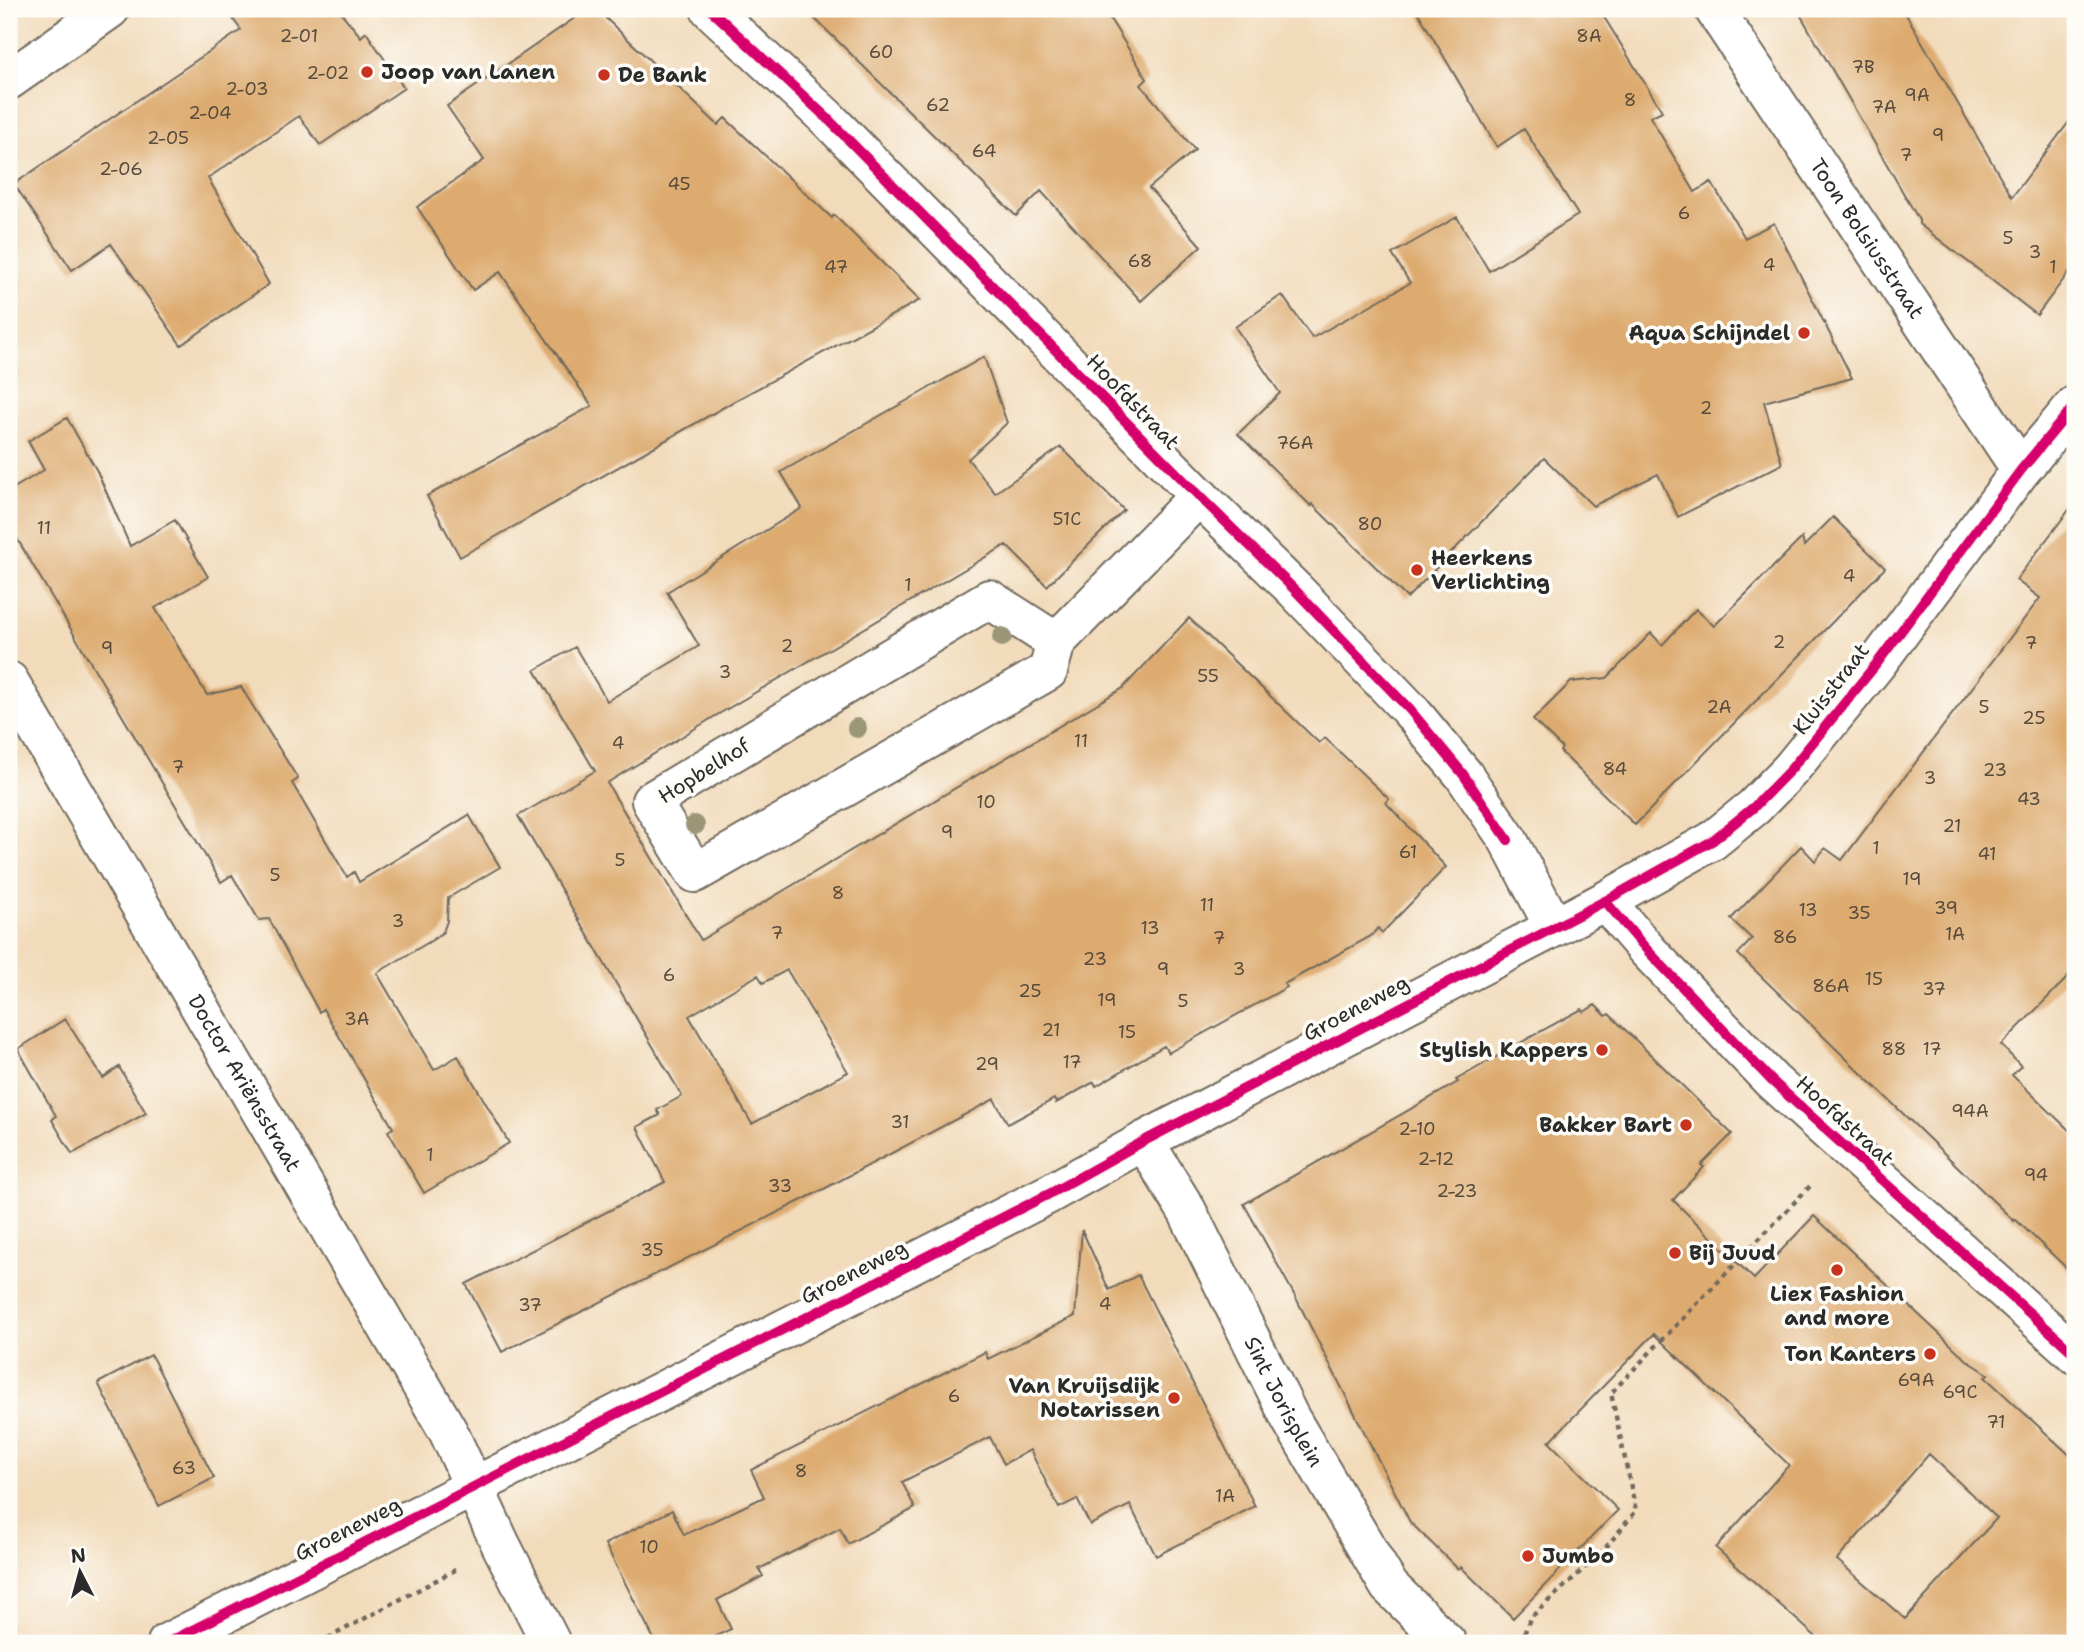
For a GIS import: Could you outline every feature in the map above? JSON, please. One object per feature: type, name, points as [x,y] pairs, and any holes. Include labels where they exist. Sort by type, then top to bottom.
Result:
[{"type":"street","points":[[9,80],[110,9]]},
{"type":"street","name":"Hoofdstraat","points":[[710,9],[827,118],[1295,590],[1410,710],[1454,763],[1508,841],[1554,927]]},
{"type":"street","name":"Toon Bolsiusstraat","points":[[1714,9],[2021,470]]},
{"type":"street","name":"Kluisstraat","points":[[1554,927],[1712,841],[1754,807],[1791,769],[1878,662],[2021,470],[2075,405]]},
{"type":"street","name":"Hopbelhof","points":[[1056,642],[989,599],[651,801],[695,873],[1048,671],[1056,642],[1199,496]]},
{"type":"street","name":"Doctor Ariënsstraat","points":[[13,699],[441,1420],[551,1643]]},
{"type":"street","name":"Hoofdstraat","points":[[1605,901],[1648,951],[1772,1081],[2075,1354]]},
{"type":"street","name":"Groeneweg","points":[[167,1643],[1049,1194],[1144,1141],[1554,927]]},
{"type":"street","name":"Sint Jorisplein","points":[[1144,1141],[1187,1211],[1290,1418],[1390,1586],[1447,1643]]},
{"type":"path","points":[[1521,1643],[1530,1618],[1603,1551],[1636,1511],[1611,1393],[1847,1148]]},
{"type":"path","points":[[319,1643],[467,1563]]},
{"type":"building","points":[[226,9],[338,9],[361,37],[366,32],[404,88],[320,145],[299,116],[208,178],[269,284],[181,345],[111,244],[72,270],[14,184],[241,30]]},
{"type":"building","points":[[588,9],[596,9],[718,125],[725,118],[832,218],[834,215],[920,300],[740,398],[460,557],[427,496],[592,406],[500,272],[473,290],[417,207],[484,160],[447,106]]},
{"type":"building","points":[[805,9],[1104,9],[1147,79],[1141,85],[1195,150],[1149,188],[1201,246],[1141,301],[1041,191],[1016,216]]},
{"type":"building","points":[[1416,9],[1599,9],[1662,111],[1650,117],[1695,192],[1711,182],[1745,238],[1774,223],[1852,378],[1764,402],[1782,464],[1678,517],[1658,474],[1593,506],[1544,458],[1407,598],[1238,434],[1280,393],[1235,327],[1282,295],[1312,338],[1410,283],[1392,254],[1457,217],[1489,271],[1578,215],[1524,129],[1497,147]]},
{"type":"building","points":[[1797,9],[1903,9],[2012,197],[2075,114],[2075,264],[2037,315],[1919,224]]},
{"type":"building","points":[[984,357],[1007,423],[968,459],[995,493],[1061,447],[1124,510],[1047,586],[1006,545],[607,783],[701,940],[1123,688],[1189,618],[1319,743],[1325,738],[1389,799],[1386,803],[1446,867],[1382,933],[1378,928],[1371,936],[1284,984],[1287,987],[1168,1053],[1164,1046],[1096,1086],[1094,1082],[1056,1103],[1054,1099],[1008,1124],[994,1099],[822,1190],[502,1352],[466,1284],[665,1182],[637,1127],[660,1115],[657,1110],[682,1096],[518,816],[595,771],[535,670],[575,647],[607,701],[699,646],[667,592],[802,508],[781,472]],"holes":[[[787,970],[848,1072],[752,1124],[689,1016],[758,975],[763,983]]]},
{"type":"building","points":[[67,418],[97,471],[130,546],[175,520],[208,577],[155,608],[207,695],[241,687],[298,779],[292,783],[347,877],[354,872],[359,882],[469,815],[500,867],[448,898],[447,921],[443,932],[377,973],[434,1070],[458,1056],[509,1143],[424,1193],[388,1131],[393,1128],[323,1009],[319,1012],[269,919],[259,920],[232,875],[221,882],[9,525],[9,491],[44,470],[28,441]]},
{"type":"building","points":[[2075,502],[2075,970],[2001,1045],[2021,1066],[2012,1075],[2075,1136],[2075,1276],[2015,1219],[2014,1221],[1738,954],[1752,939],[1731,919],[1801,846],[1815,861],[1825,848],[1842,860],[2040,598],[2016,580]]},
{"type":"building","points":[[1833,517],[1885,568],[1635,825],[1560,751],[1562,748],[1533,720],[1571,682],[1607,678],[1651,633],[1662,645],[1696,609],[1714,626],[1802,538],[1804,546]]},
{"type":"building","points":[[1595,1005],[1606,1016],[1609,1014],[1732,1134],[1701,1165],[1704,1167],[1673,1200],[1754,1279],[1814,1216],[1968,1361],[1988,1374],[1985,1377],[2075,1460],[2075,1643],[1823,1643],[1716,1548],[1789,1465],[1654,1334],[1549,1442],[1618,1510],[1513,1618],[1410,1522],[1296,1298],[1244,1204],[1458,1082],[1456,1080],[1543,1030],[1582,1009],[1584,1012]],"holes":[[[1929,1454],[1997,1518],[1905,1619],[1837,1560]]]},
{"type":"building","points":[[65,1019],[103,1078],[119,1067],[146,1113],[72,1154],[52,1120],[56,1116],[18,1049]]},
{"type":"building","points":[[1082,1230],[1109,1290],[1138,1275],[1255,1506],[1156,1556],[1130,1505],[1090,1525],[1077,1499],[1059,1508],[1030,1450],[1004,1464],[990,1437],[902,1482],[915,1508],[848,1544],[840,1528],[759,1569],[763,1576],[717,1600],[731,1629],[701,1643],[656,1643],[605,1544],[672,1510],[684,1535],[764,1497],[751,1470],[985,1352],[988,1359],[1075,1316]]},
{"type":"building","points":[[151,1355],[214,1478],[159,1506],[98,1383]]},
{"type":"cycle path","points":[[710,9],[827,118],[1295,590],[1410,710],[1463,774],[1508,840]]},
{"type":"cycle path","points":[[167,1643],[1049,1194],[1144,1141],[1605,901],[1712,841],[1754,807],[1791,769],[1878,662],[2021,470],[2075,405]]},
{"type":"cycle path","points":[[1605,901],[1648,951],[1772,1081],[2075,1354]]},
{"type":"place","name":"Joop van Lanen","points":[[367,72]]},
{"type":"place","name":"De Bank","points":[[604,75]]},
{"type":"place","name":"Aqua Schijndel","points":[[1804,333]]},
{"type":"place","name":"Heerkens Verlichting","points":[[1417,570]]},
{"type":"place","name":"Stylish Kappers","points":[[1602,1050]]},
{"type":"place","name":"Bakker Bart","points":[[1686,1125]]},
{"type":"place","name":"Bij Juud","points":[[1675,1253]]},
{"type":"place","name":"Liex Fashion and more","points":[[1837,1270]]},
{"type":"place","name":"Ton Kanters","points":[[1930,1354]]},
{"type":"place","name":"Van Kruijsdijk Notarissen","points":[[1174,1398]]},
{"type":"place","name":"Jumbo","points":[[1528,1556]]}]
